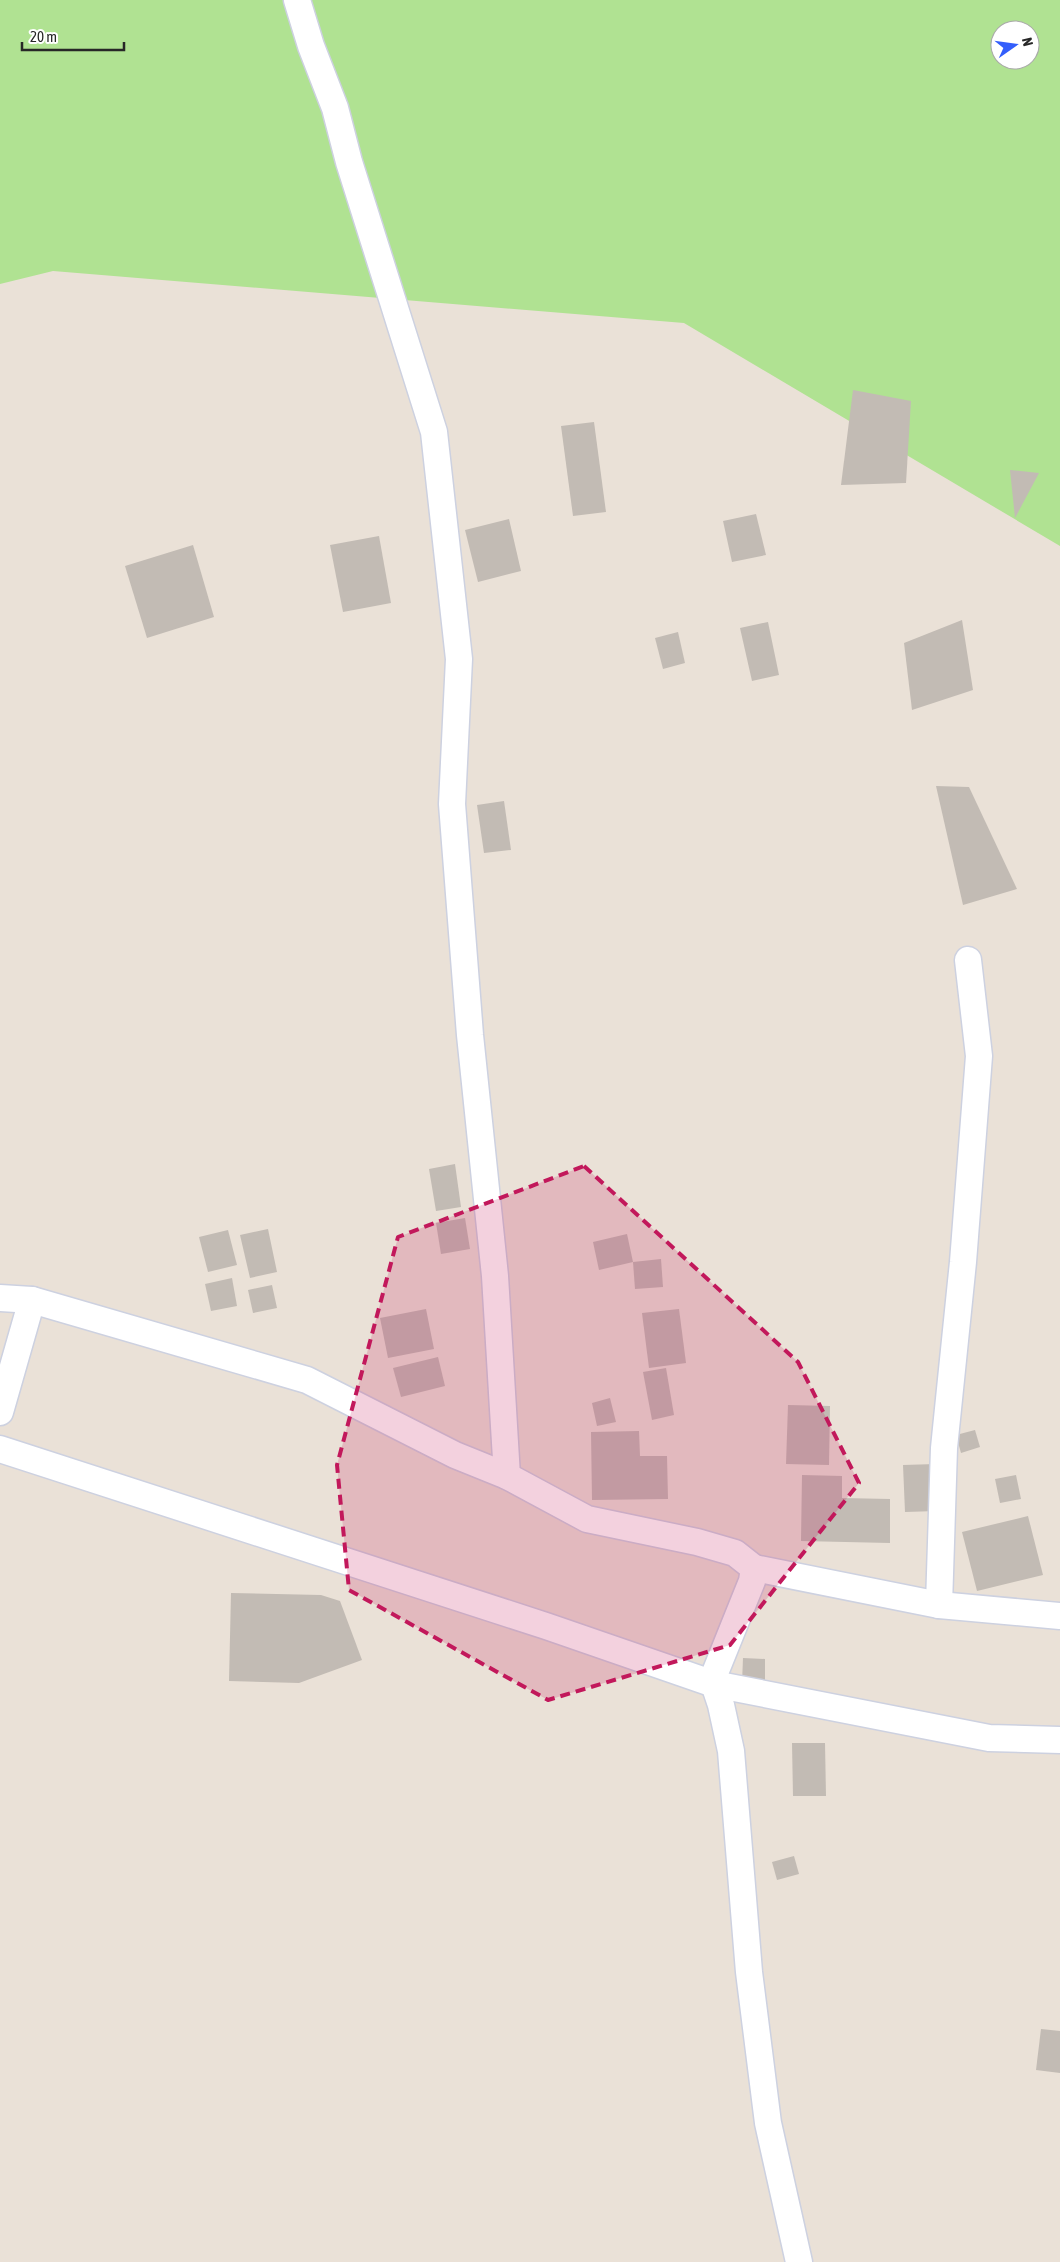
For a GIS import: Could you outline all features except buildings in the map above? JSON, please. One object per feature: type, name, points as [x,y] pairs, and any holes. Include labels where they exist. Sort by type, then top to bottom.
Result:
[{"type":"street","points":[[297,0],[311,46],[335,108],[349,162],[434,432],[459,659],[452,804],[470,1035],[495,1276],[507,1476]]},
{"type":"street","points":[[940,1605],[944,1448],[963,1262],[979,1056],[968,960]]},
{"type":"street","points":[[0,1298],[32,1300],[306,1380],[455,1455],[507,1476],[587,1519],[697,1542],[735,1553],[753,1575],[940,1605],[1060,1616]]},
{"type":"street","points":[[0,1412],[32,1300]]},
{"type":"street","points":[[0,1449],[546,1626],[714,1678],[990,1738],[1060,1740]]},
{"type":"street","points":[[753,1575],[714,1678],[731,1751],[749,1972],[768,2123],[799,2262]]},
{"type":"highlighted area","points":[[584,1166],[798,1362],[859,1483],[730,1645],[548,1700],[349,1590],[337,1465],[398,1237]]},
{"type":"green space","points":[[0,0],[1060,0],[1060,546],[684,323],[53,271],[0,284]]}]
